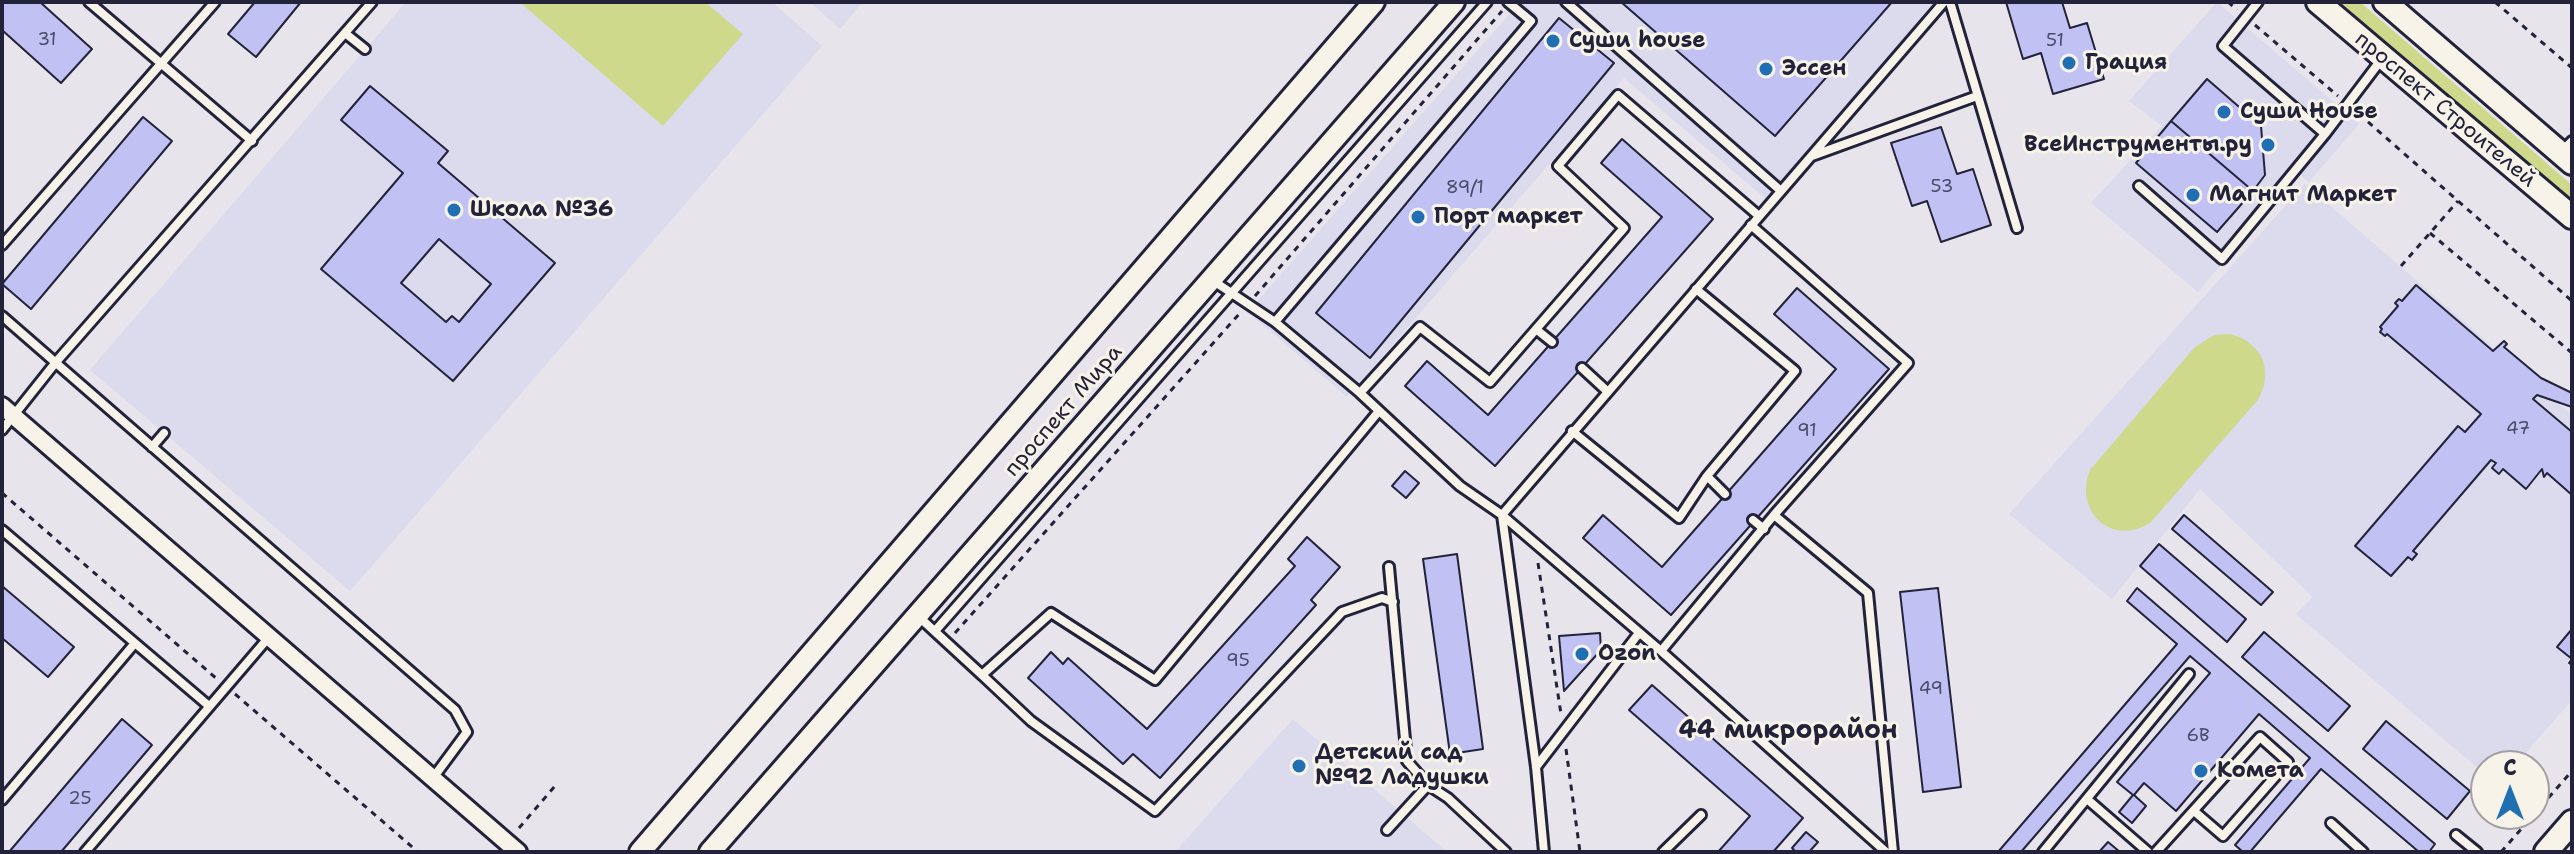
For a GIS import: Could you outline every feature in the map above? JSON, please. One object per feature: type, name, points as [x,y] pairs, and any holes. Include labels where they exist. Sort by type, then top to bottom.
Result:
[{"type":"main road","name":"проспект Строителей","points":[[2318,2],[2572,217]]},
{"type":"main road","name":"проспект Строителей","points":[[2385,2],[2568,152]]},
{"type":"main road","points":[[2546,852],[2572,822]]},
{"type":"street","name":"проспект Мира","points":[[640,852],[1374,2]]},
{"type":"street","name":"проспект Мира","points":[[710,852],[1454,2]]},
{"type":"street","points":[[8,411],[512,847]]},
{"type":"lane","points":[[89,2],[252,141]]},
{"type":"lane","points":[[2,245],[215,2]]},
{"type":"lane","points":[[2,430],[8,411],[56,362],[372,2]]},
{"type":"lane","points":[[935,631],[1487,2]]},
{"type":"lane","points":[[1275,322],[1531,21],[1509,2]]},
{"type":"lane","points":[[1566,2],[1781,191]]},
{"type":"lane","points":[[1947,2],[2017,228]]},
{"type":"lane","points":[[1544,852],[1536,767],[1502,515],[1947,2]]},
{"type":"lane","points":[[2258,2],[2223,46],[2325,134]]},
{"type":"lane","points":[[345,33],[365,49]]},
{"type":"lane","points":[[2139,186],[2222,259],[2384,57]]},
{"type":"lane","points":[[1360,393],[1420,327],[1490,382],[1537,330],[1624,228],[1558,166],[1618,95],[1759,216]]},
{"type":"lane","points":[[1811,156],[1977,96]]},
{"type":"lane","points":[[1661,651],[1774,515],[1908,363],[1751,225]]},
{"type":"lane","points":[[1211,279],[1275,322],[1360,393],[1460,486],[1502,515],[1661,651],[1886,852]]},
{"type":"lane","points":[[1572,431],[1679,518],[1707,476],[1795,371],[1696,289]]},
{"type":"lane","points":[[2,316],[455,710],[467,732],[433,778]]},
{"type":"lane","points":[[1537,330],[1552,342]]},
{"type":"lane","points":[[1582,368],[1608,392]]},
{"type":"lane","points":[[982,675],[1051,613],[1155,680],[1379,411]]},
{"type":"lane","points":[[152,447],[164,433]]},
{"type":"lane","points":[[1707,476],[1725,494]]},
{"type":"lane","points":[[1774,515],[1868,593],[1893,852]]},
{"type":"lane","points":[[1753,520],[1764,529]]},
{"type":"lane","points":[[2,530],[209,706]]},
{"type":"lane","points":[[1389,567],[1407,761],[1428,785],[1448,798],[1506,852]]},
{"type":"lane","points":[[917,615],[1031,721],[1155,811],[1342,612],[1382,598],[1393,602]]},
{"type":"lane","points":[[1536,767],[1639,633]]},
{"type":"lane","points":[[85,852],[269,637]]},
{"type":"lane","points":[[2,800],[135,643]]},
{"type":"lane","points":[[2043,852],[2189,674]]},
{"type":"lane","points":[[2156,852],[2260,737],[2288,762],[2223,836],[2194,811]]},
{"type":"lane","points":[[1387,830],[1428,785]]},
{"type":"lane","points":[[2087,799],[2148,852]]},
{"type":"lane","points":[[1663,852],[1701,815]]},
{"type":"lane","points":[[2331,823],[2363,852]]},
{"type":"lane","points":[[2456,835],[2477,852]]},
{"type":"lane","points":[[2342,852],[2351,842]]},
{"type":"path","points":[[947,642],[1249,303],[1509,2]]},
{"type":"path","points":[[2228,2],[2572,301]]},
{"type":"path","points":[[2495,2],[2572,68]]},
{"type":"path","points":[[2401,266],[2458,201]]},
{"type":"path","points":[[2430,233],[2572,353]]},
{"type":"path","points":[[2,493],[418,852]]},
{"type":"path","points":[[1535,544],[1580,852]]},
{"type":"path","points":[[2501,852],[2572,771]]},
{"type":"path","points":[[512,847],[555,786]]},
{"type":"shaded area","name":"Школа №36","points":[[406,2],[772,2],[822,46],[350,591],[90,370]]},
{"type":"shaded area","points":[[810,2],[863,2],[840,29]]},
{"type":"shaded area","points":[[1520,2],[1937,2],[1766,199],[1624,78],[1347,397],[1248,312]]},
{"type":"shaded area","points":[[2217,2],[2359,124],[2309,182],[2298,173],[2198,292],[2091,203],[2162,126],[2129,101]]},
{"type":"shaded area","points":[[2305,184],[2572,415],[2572,700],[2528,750],[2470,750],[2470,761],[2296,614],[2313,597],[2200,489],[2112,599],[2009,514]]},
{"type":"shaded area","name":"Детский сад №92 Ладушки","points":[[1293,719],[1447,852],[1175,852]]},
{"type":"green space","points":[[705,2],[743,34],[663,126],[522,4]]},
{"type":"green space","points":[[2339,2],[2360,2],[2572,185],[2572,203]]},
{"type":"green space","points":[[2230,334],[2251,344],[2263,360],[2265,380],[2257,401],[2151,522],[2123,531],[2100,522],[2087,500],[2086,485],[2090,470],[2194,348],[2214,335]]},
{"type":"building","points":[[2,2],[40,2],[92,49],[61,83],[2,30]]},
{"type":"building","points":[[255,2],[301,2],[256,57],[228,34]]},
{"type":"building","name":"Эссен","points":[[1621,2],[1892,2],[1775,136]]},
{"type":"building","points":[[2006,2],[2062,2],[2070,28],[2087,23],[2104,79],[2053,94],[2041,53],[2023,59]]},
{"type":"building","points":[[1559,18],[1614,63],[1370,358],[1316,313]]},
{"type":"building","points":[[2207,79],[2261,126],[2265,175],[2253,191],[2171,121]]},
{"type":"building","points":[[370,86],[448,151],[438,163],[555,263],[453,381],[321,269],[403,173],[341,120]],"holes":[[[439,239],[491,284],[459,322],[452,316],[446,322],[401,283]]]},
{"type":"building","points":[[143,117],[172,141],[31,309],[2,284]]},
{"type":"building","points":[[2171,121],[2253,191],[2217,232],[2136,163]]},
{"type":"building","points":[[1941,127],[1957,174],[1973,169],[1991,225],[1941,242],[1927,201],[1912,206],[1891,143]]},
{"type":"building","points":[[1622,139],[1713,219],[1495,466],[1405,386],[1427,361],[1488,415],[1662,217],[1601,163]]},
{"type":"building","points":[[2416,285],[2493,351],[2504,341],[2507,344],[2504,347],[2541,378],[2572,393],[2572,407],[2537,395],[2533,399],[2572,432],[2572,495],[2547,473],[2544,477],[2542,469],[2526,489],[2503,469],[2499,474],[2492,468],[2496,463],[2491,460],[2413,551],[2417,554],[2412,560],[2408,557],[2391,576],[2355,546],[2458,426],[2465,432],[2481,414],[2387,334],[2385,336],[2380,332],[2380,327],[2398,306],[2395,303],[2399,299],[2402,301]]},
{"type":"building","points":[[1797,288],[1889,369],[1671,615],[1583,538],[1603,515],[1662,567],[1836,369],[1774,314]]},
{"type":"building","points":[[1405,471],[1419,483],[1406,498],[1392,486]]},
{"type":"building","points":[[2184,515],[2273,592],[2261,605],[2172,529]]},
{"type":"building","points":[[1307,537],[1340,567],[1311,600],[1316,605],[1160,778],[1133,754],[1123,764],[1028,678],[1051,652],[1063,664],[1068,658],[1147,729],[1295,566],[1288,559]]},
{"type":"building","points":[[2159,544],[2246,619],[2227,642],[2140,566]]},
{"type":"building","points":[[1457,554],[1483,749],[1450,754],[1423,559]]},
{"type":"building","points":[[2,586],[74,647],[48,677],[2,638]]},
{"type":"building","points":[[1938,588],[1961,787],[1923,792],[1900,592]]},
{"type":"building","points":[[2137,588],[2435,844],[2429,852],[2419,852],[2321,769],[2250,852],[2243,852],[2235,845],[2310,758],[2259,714],[2176,811],[2144,783],[2134,795],[2146,806],[2132,823],[2119,812],[2133,795],[2117,782],[2210,673],[2190,656],[2021,852],[1998,852],[2177,644],[2127,601]]},
{"type":"building","points":[[2572,629],[2572,659],[2557,647]]},
{"type":"building","points":[[2264,632],[2350,706],[2328,731],[2242,657]]},
{"type":"building","points":[[1600,633],[1601,650],[1564,691],[1559,636]]},
{"type":"building","points":[[1652,685],[1803,818],[1773,852],[1718,852],[1750,816],[1629,710]]},
{"type":"building","points":[[122,719],[152,745],[61,852],[9,852]]},
{"type":"building","points":[[2386,721],[2470,791],[2447,819],[2363,749]]},
{"type":"building","points":[[1806,832],[1818,842],[1809,852],[1796,852],[1792,848]]},
{"type":"building","points":[[2108,842],[2120,852],[2099,852]]},
{"type":"place","name":"Суши house","points":[[1553,41]]},
{"type":"place","name":"Грация","points":[[2069,63]]},
{"type":"place","name":"Эссен","points":[[1766,69]]},
{"type":"place","name":"Суши House","points":[[2224,112]]},
{"type":"place","name":"ВсеИнструменты.ру","points":[[2268,145]]},
{"type":"place","name":"Магнит Маркет","points":[[2193,195]]},
{"type":"place","name":"Школа №36","points":[[454,210]]},
{"type":"place","name":"Порт маркет","points":[[1418,217]]},
{"type":"place","name":"Ozon","points":[[1582,654]]},
{"type":"place","name":"Детский сад №92 Ладушки","points":[[1299,766]]},
{"type":"place","name":"Комета","points":[[2201,771]]},
{"type":"district","name":"44 микрорайон","points":[[1788,731]]}]
